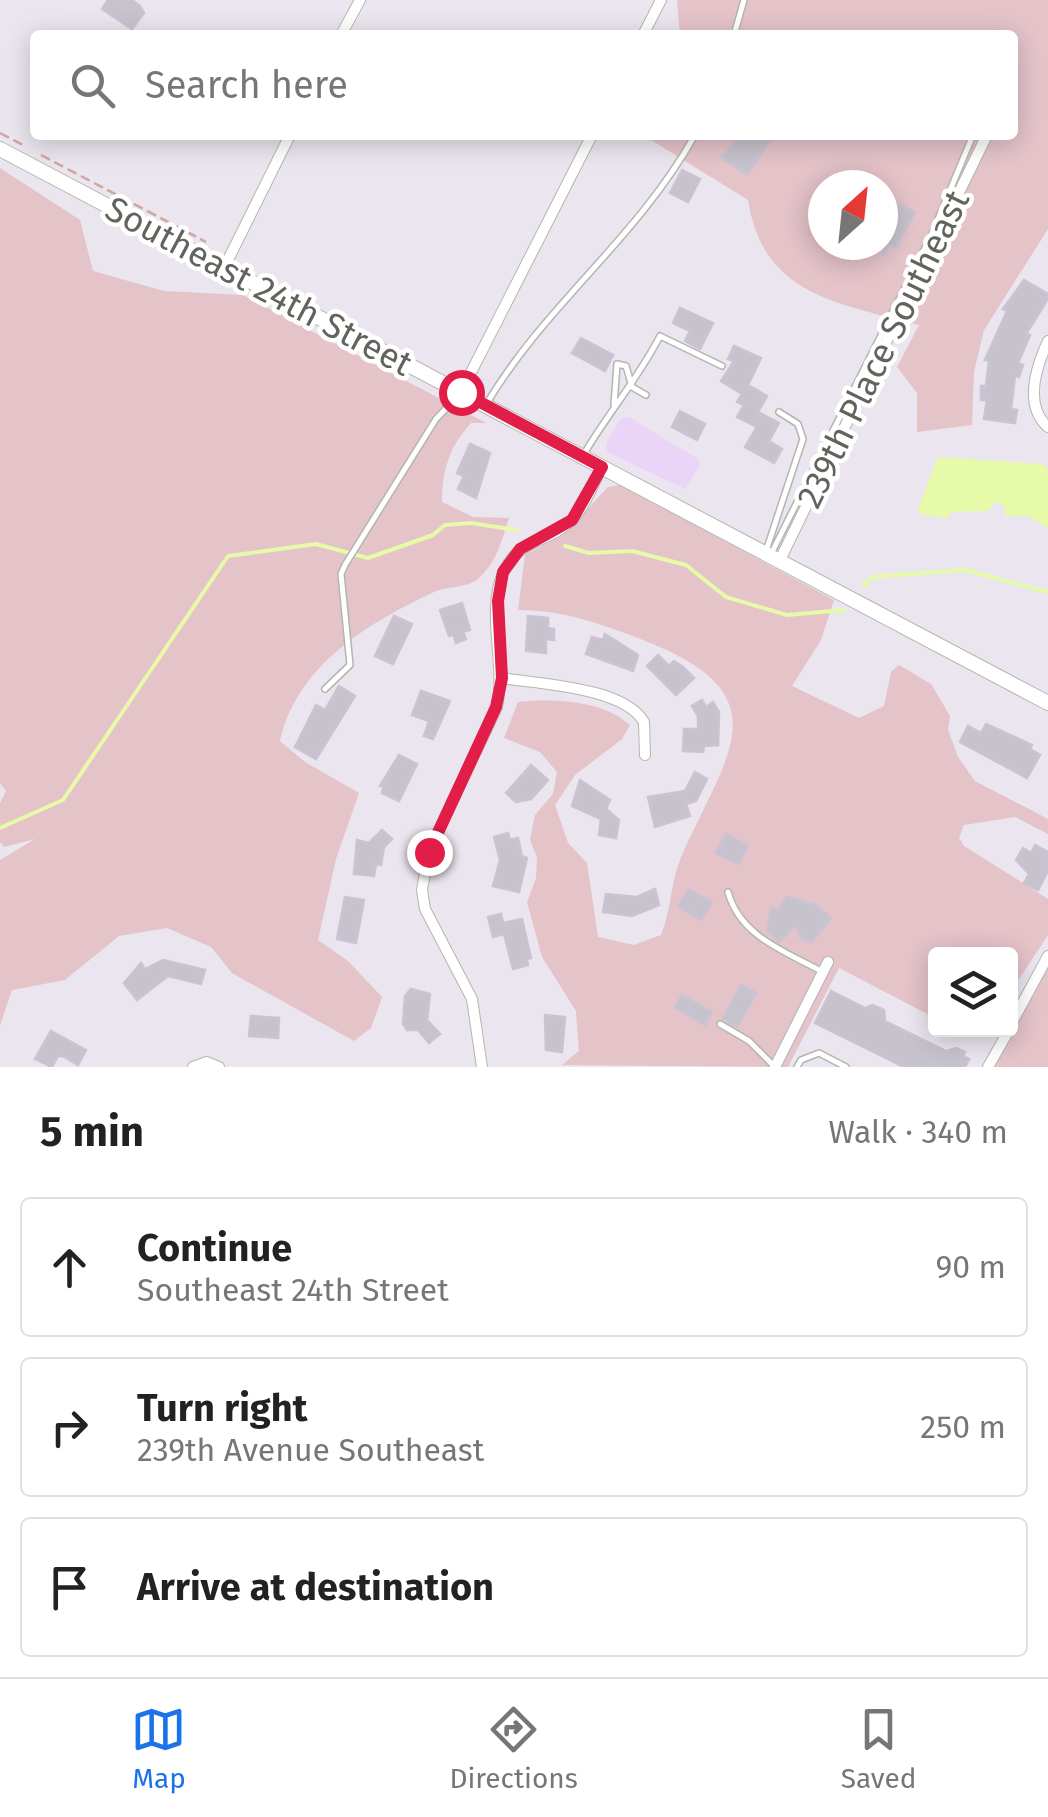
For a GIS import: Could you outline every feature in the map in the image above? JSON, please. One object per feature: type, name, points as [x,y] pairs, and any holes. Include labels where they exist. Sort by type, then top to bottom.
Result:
[{"type":"street","points":[[344,30],[360,0]]},
{"type":"street","points":[[646,30],[661,0]]},
{"type":"street","points":[[224,268],[288,140]]},
{"type":"street","points":[[461,392],[589,140]]},
{"type":"street","name":"239th Place Southeast","points":[[771,558],[984,140]]},
{"type":"street","name":"Southeast 24th Street","points":[[0,149],[1048,704]]},
{"type":"street","points":[[1044,423],[1033,389],[1048,341]]},
{"type":"street","points":[[482,1067],[472,999],[426,909],[422,890],[429,852],[492,720],[502,678],[498,601],[503,572],[520,549],[572,520],[602,467]]},
{"type":"street","points":[[502,678],[592,692],[626,703],[644,722],[644,755]]},
{"type":"street","points":[[1018,1011],[1048,956]]},
{"type":"street","points":[[775,1067],[826,967]]},
{"type":"street","points":[[988,1067],[1004,1037]]},
{"type":"street","points":[[196,1065],[219,1067]]},
{"type":"lane","points":[[735,30],[744,0]]},
{"type":"lane","points":[[486,405],[540,328],[645,214],[692,140]]},
{"type":"lane","points":[[771,558],[931,236],[972,140]]},
{"type":"lane","points":[[583,457],[614,405],[632,387],[660,336],[722,366]]},
{"type":"lane","points":[[614,405],[617,364],[629,370],[632,387],[646,396]]},
{"type":"lane","points":[[325,689],[350,665],[342,574],[348,560],[436,418],[461,392]]},
{"type":"lane","points":[[771,558],[803,439],[798,424],[779,412]]},
{"type":"lane","points":[[728,892],[733,910],[748,928],[826,967]]},
{"type":"lane","points":[[720,1024],[749,1041],[775,1067]]},
{"type":"lane","points":[[797,1067],[800,1060],[819,1053],[846,1067]]},
{"type":"path","points":[[0,133],[218,249]]},
{"type":"shaded area","points":[[677,0],[1048,0],[1048,229],[984,330],[974,371],[972,425],[917,432],[917,393],[897,367],[919,325],[860,310],[809,290],[787,276],[756,232],[748,200],[651,140],[1018,140],[1018,30],[680,30]]},
{"type":"shaded area","points":[[0,168],[80,220],[93,271],[164,291],[243,295],[486,423],[471,423],[457,441],[445,470],[442,502],[473,517],[509,518],[490,566],[473,582],[439,590],[409,604],[339,650],[302,690],[280,741],[305,762],[359,793],[336,859],[318,940],[348,961],[382,997],[371,1028],[354,1041],[232,973],[211,947],[167,928],[119,936],[65,980],[12,990],[0,1025],[0,860],[35,839],[4,847],[0,842],[0,803],[6,791],[0,783]]},
{"type":"shaded area","points":[[938,457],[1042,464],[1048,469],[1048,528],[1028,516],[1005,516],[1004,506],[995,502],[988,511],[951,512],[948,518],[922,515],[918,509]]},
{"type":"shaded area","points":[[620,485],[834,600],[821,640],[792,686],[859,718],[884,706],[891,672],[899,665],[931,684],[950,716],[948,730],[958,757],[975,781],[1048,819],[1048,834],[1015,817],[964,825],[959,838],[964,846],[1048,899],[1048,935],[1018,980],[1018,947],[928,947],[928,1014],[839,968],[788,1067],[562,1065],[579,1051],[576,1011],[542,957],[527,902],[536,878],[537,857],[530,840],[535,815],[553,794],[557,772],[540,752],[504,738],[518,702],[546,700],[592,706],[630,725],[622,739],[575,775],[555,805],[568,843],[587,863],[598,937],[634,945],[661,935],[678,865],[727,757],[733,730],[730,705],[715,682],[687,661],[597,623],[551,612],[518,610],[525,555],[563,535],[608,487]]},
{"type":"shaded area","points":[[1048,965],[1048,1067],[994,1067],[1010,1037],[1018,1037],[1018,1021]]},
{"type":"sand","points":[[629,417],[698,459],[699,466],[685,489],[607,452],[606,444],[621,418]]},
{"type":"building","points":[[108,0],[132,0],[144,13],[132,29],[102,9]]},
{"type":"building","points":[[738,140],[771,140],[747,175],[721,157]]},
{"type":"building","points":[[682,170],[700,179],[688,202],[670,193]]},
{"type":"building","points":[[900,204],[915,212],[898,244]]},
{"type":"building","points":[[1024,280],[1048,294],[1048,299],[1026,334],[1030,335],[1018,363],[1023,365],[1019,377],[1015,376],[1011,409],[1017,410],[1015,423],[984,419],[987,400],[981,400],[981,386],[986,386],[989,361],[985,360],[1007,311],[1003,309]]},
{"type":"building","points":[[680,308],[713,323],[700,349],[685,341],[690,331],[673,323]]},
{"type":"building","points":[[581,338],[613,355],[605,371],[572,353]]},
{"type":"building","points":[[734,346],[761,358],[748,385],[767,396],[758,412],[779,423],[769,441],[782,449],[774,463],[745,447],[757,427],[737,417],[744,405],[737,402],[742,394],[721,381],[734,361],[728,359]]},
{"type":"building","points":[[680,411],[705,424],[697,440],[672,427]]},
{"type":"building","points":[[470,444],[490,453],[476,498],[458,489],[464,476],[457,473]]},
{"type":"building","points":[[462,603],[470,630],[463,632],[466,639],[456,643],[453,634],[449,636],[440,610]]},
{"type":"building","points":[[394,616],[412,624],[393,664],[375,656]]},
{"type":"building","points":[[528,616],[548,618],[548,628],[554,629],[554,640],[546,639],[546,653],[526,651]]},
{"type":"building","points":[[605,634],[638,655],[633,671],[586,654],[592,637],[603,640]]},
{"type":"building","points":[[658,655],[669,666],[674,661],[694,678],[676,695],[647,666]]},
{"type":"building","points":[[339,686],[355,696],[316,759],[295,747],[316,705],[325,710]]},
{"type":"building","points":[[421,691],[450,701],[433,739],[424,736],[429,721],[412,715]]},
{"type":"building","points":[[702,700],[706,707],[713,702],[719,712],[718,745],[704,746],[703,752],[683,751],[684,729],[698,729],[698,716],[692,706]]},
{"type":"building","points":[[986,724],[1032,745],[1030,749],[1040,755],[1027,778],[960,742],[968,726],[981,733]]},
{"type":"building","points":[[399,755],[417,764],[399,801],[382,793],[384,787],[380,786]]},
{"type":"building","points":[[531,765],[548,780],[531,799],[516,802],[506,793]]},
{"type":"building","points":[[695,772],[707,779],[696,801],[686,804],[690,816],[655,827],[648,797],[685,791]]},
{"type":"building","points":[[580,780],[610,800],[606,809],[619,820],[616,838],[599,835],[601,819],[572,806]]},
{"type":"building","points":[[382,830],[392,839],[384,847],[381,865],[376,864],[374,876],[354,874],[357,840],[369,843]]},
{"type":"building","points":[[508,833],[510,840],[518,838],[522,856],[527,858],[519,892],[493,886],[500,860],[494,837]]},
{"type":"building","points":[[726,834],[748,846],[738,864],[716,853]]},
{"type":"building","points":[[1035,845],[1048,852],[1048,871],[1038,890],[1024,883],[1029,874],[1016,860],[1023,848],[1031,853]]},
{"type":"building","points":[[655,889],[659,905],[632,916],[603,912],[606,894],[637,897]]},
{"type":"building","points":[[688,889],[712,902],[702,920],[678,907]]},
{"type":"building","points":[[345,897],[364,900],[356,943],[337,939]]},
{"type":"building","points":[[787,897],[816,905],[831,918],[812,942],[801,939],[796,925],[779,942],[767,930],[772,907],[777,910]]},
{"type":"building","points":[[501,914],[503,923],[522,919],[531,958],[527,959],[528,965],[513,969],[504,934],[493,937],[488,917]]},
{"type":"building","points":[[163,960],[205,970],[201,984],[168,976],[137,1000],[124,983],[141,963],[145,969]]},
{"type":"building","points":[[741,985],[756,993],[737,1027],[723,1018]]},
{"type":"building","points":[[411,989],[430,994],[427,1020],[440,1034],[429,1043],[418,1030],[407,1030],[403,1024],[405,996]]},
{"type":"building","points":[[831,991],[865,1008],[873,1005],[884,1010],[885,1021],[946,1051],[956,1048],[965,1052],[963,1056],[969,1059],[965,1067],[904,1067],[815,1023]]},
{"type":"building","points":[[682,995],[712,1012],[705,1025],[675,1008]]},
{"type":"building","points":[[545,1015],[565,1017],[562,1052],[546,1050]]},
{"type":"building","points":[[251,1016],[279,1018],[278,1038],[249,1036]]},
{"type":"building","points":[[51,1031],[86,1050],[78,1065],[63,1056],[58,1056],[52,1067],[35,1059]]},
{"type":"waterway","points":[[0,828],[63,800],[228,556],[316,544],[368,558],[433,535],[445,525],[471,523],[517,530]]},
{"type":"waterway","points":[[565,546],[589,553],[632,551],[686,565],[726,597],[787,615],[844,610]]},
{"type":"waterway","points":[[864,586],[872,577],[965,570],[1048,592]]},
{"type":"route","points":[[429,852],[496,707],[502,678],[498,601],[503,572],[529,542],[572,520],[602,467],[461,392]]}]
